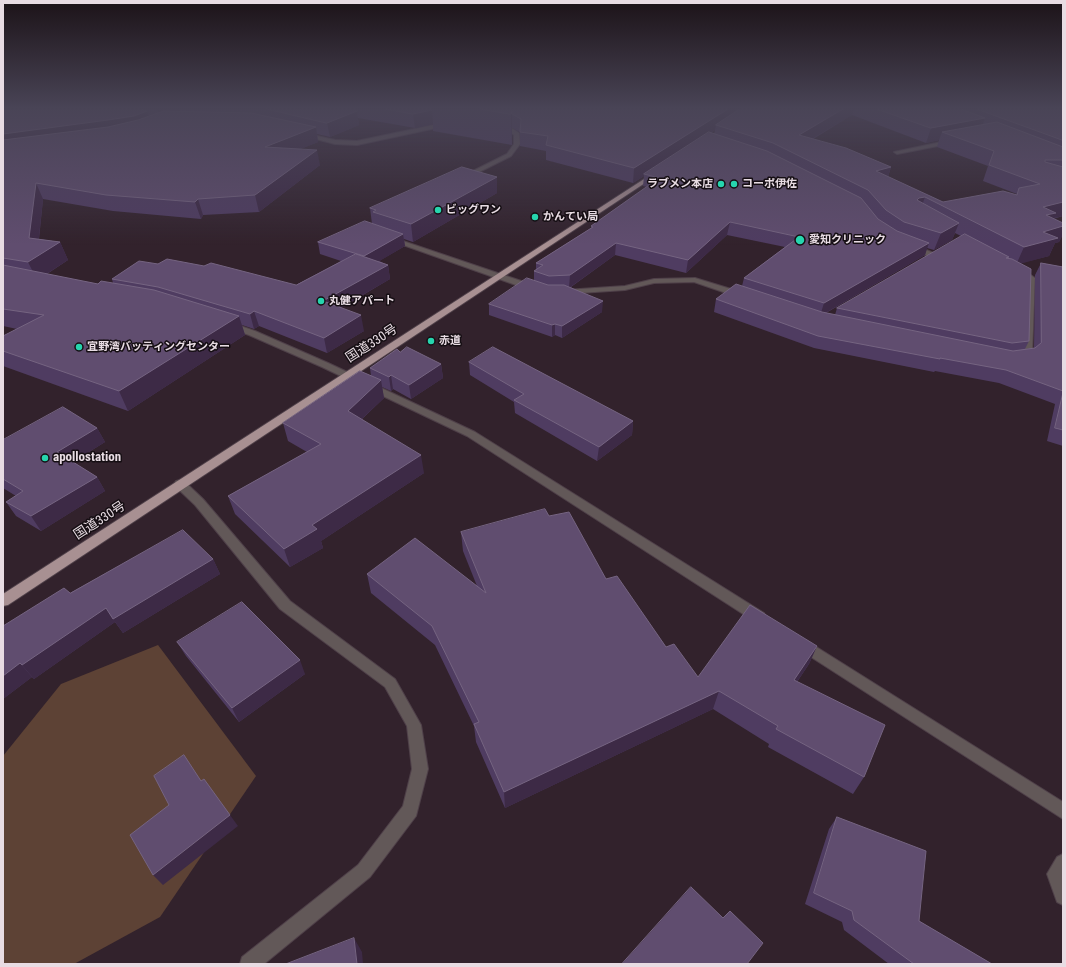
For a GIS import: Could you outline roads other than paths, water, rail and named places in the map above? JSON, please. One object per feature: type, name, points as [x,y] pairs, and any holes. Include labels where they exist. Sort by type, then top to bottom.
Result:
[{"type":"highway","name":"国道330号","points":[[3,601],[661,170]]},
{"type":"street","points":[[462,179],[486,168],[510,154]]},
{"type":"street","points":[[384,236],[540,291]]},
{"type":"street","points":[[908,246],[934,255]]},
{"type":"street","points":[[1012,268],[1031,278],[1028,356],[1014,358]]},
{"type":"street","points":[[555,293],[625,288],[654,281],[695,280],[747,297]]},
{"type":"street","points":[[222,323],[252,333],[471,434],[769,623]]},
{"type":"street","points":[[180,484],[199,502],[285,605],[390,683],[414,725],[420,769],[410,810],[364,871],[249,964]]},
{"type":"street","points":[[789,636],[1063,811]]},
{"type":"street","points":[[1063,863],[1056,874],[1063,896]]},
{"type":"place","name":"ラブメン本店","points":[[721,184]]},
{"type":"place","name":"コーポ伊佐","points":[[734,184]]},
{"type":"place","name":"ビッグワン","points":[[438,210]]},
{"type":"place","name":"かんてい局","points":[[535,217]]},
{"type":"place","name":"愛知クリニック","points":[[800,240]]},
{"type":"place","name":"丸健アパート","points":[[321,301]]},
{"type":"place","name":"赤道","points":[[431,341]]},
{"type":"place","name":"宜野湾バッティングセンター","points":[[79,347]]},
{"type":"place","name":"apollostation","points":[[45,458]]}]
